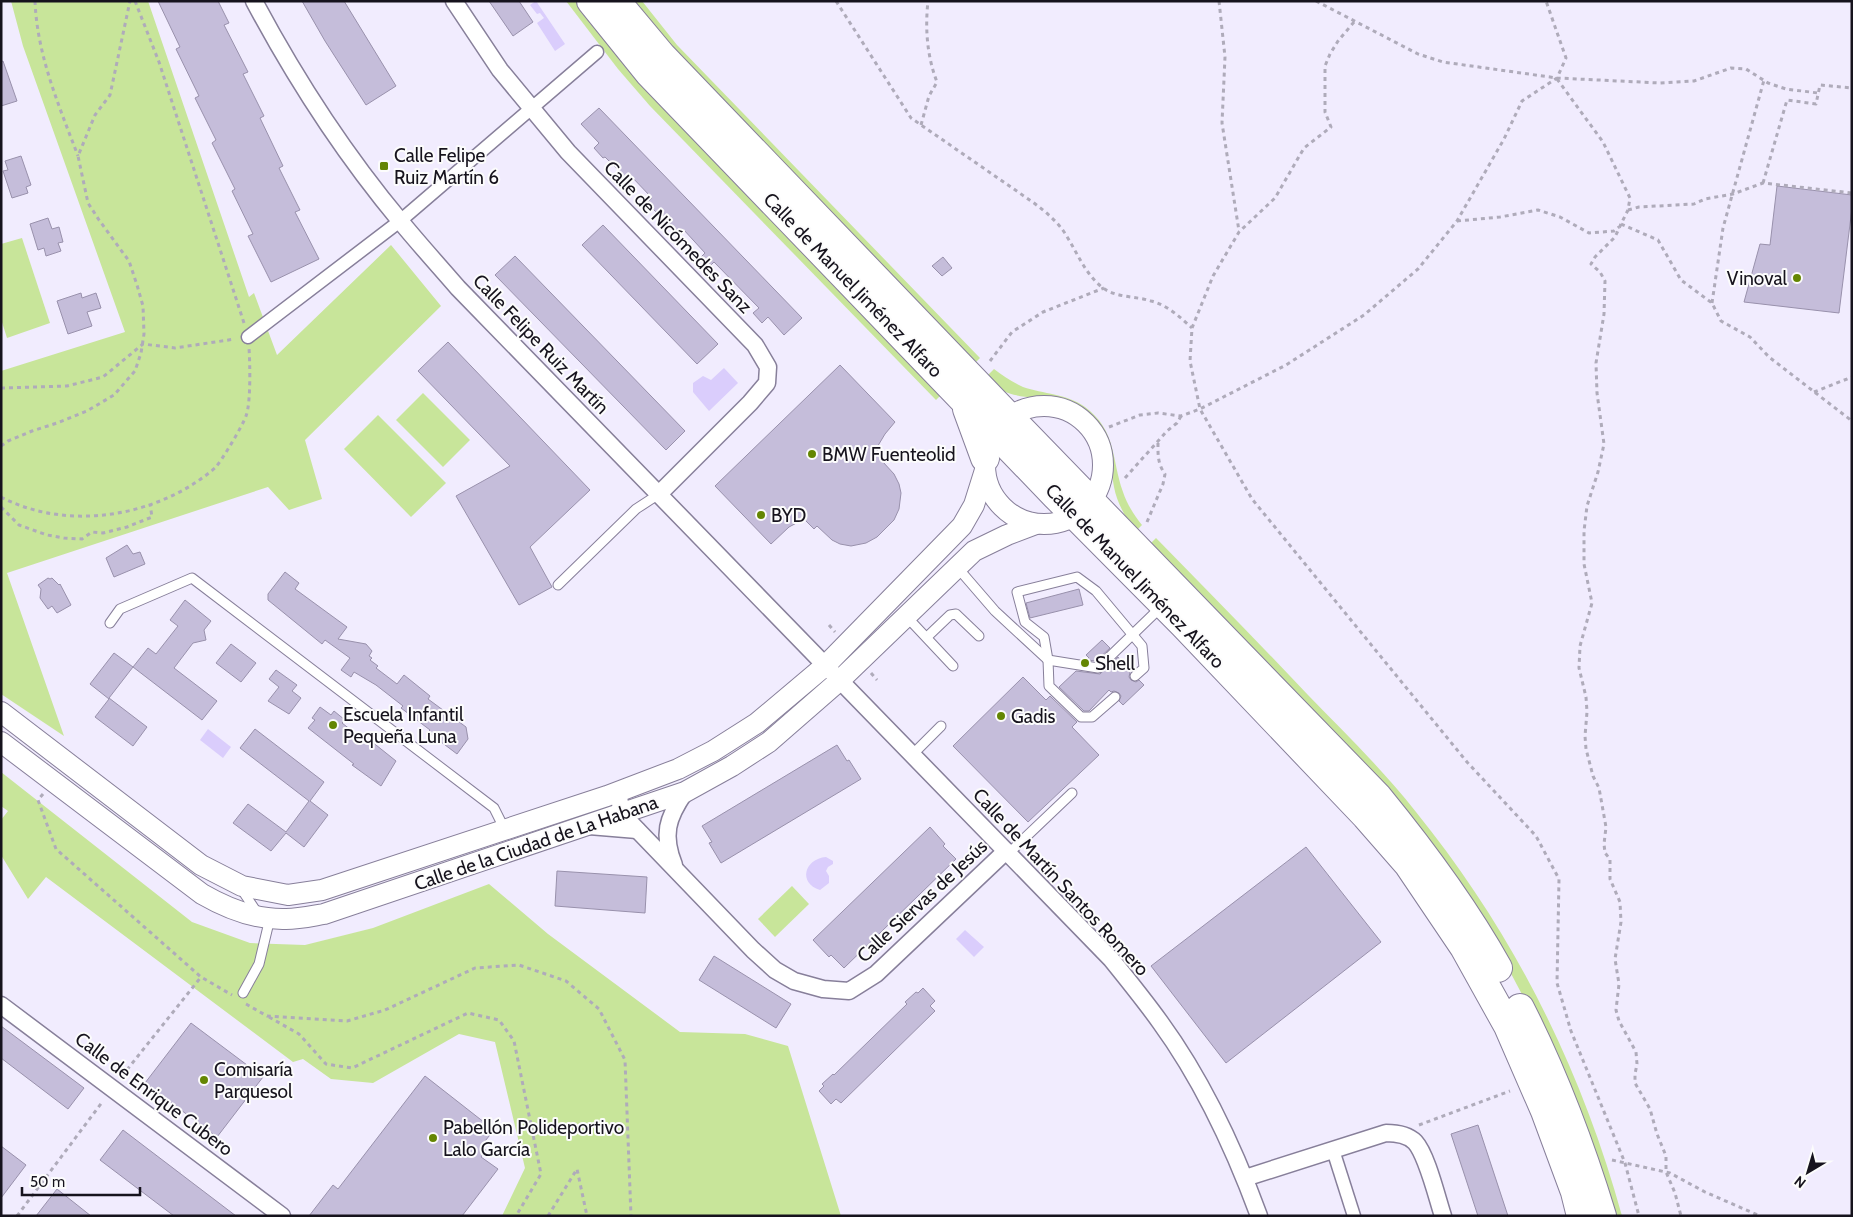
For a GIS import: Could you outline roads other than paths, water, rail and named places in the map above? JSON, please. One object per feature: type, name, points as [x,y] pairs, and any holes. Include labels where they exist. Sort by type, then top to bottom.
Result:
[{"type":"highway","name":"Calle de Manuel Jiménez Alfaro","points":[[591,1],[649,73],[962,398],[1002,424]]},
{"type":"highway","name":"Calle de Manuel Jiménez Alfaro","points":[[616,1],[662,56],[1002,424],[1084,509],[1378,798],[1421,849],[1474,926],[1521,1009],[1557,1086],[1588,1170],[1602,1216]]},
{"type":"highway","points":[[962,398],[985,464]]},
{"type":"highway","name":"Calle de Manuel Jiménez Alfaro","points":[[1084,509],[1164,604],[1384,836],[1408,864],[1459,939],[1508,1026],[1546,1111],[1575,1192],[1581,1216]]},
{"type":"street","name":"Calle Felipe Ruiz Martín","points":[[254,1],[276,43],[337,136],[400,220],[458,288],[826,665],[839,681]]},
{"type":"street","name":"Calle de Nicómedes Sanz","points":[[454,1],[500,70],[531,110],[568,152],[755,345],[768,367],[767,383],[750,403],[658,494]]},
{"type":"street","points":[[248,336],[400,220],[597,52]]},
{"type":"street","points":[[1002,424],[1025,409],[1042,405],[1066,410],[1077,415],[1086,423],[1094,432],[1102,455],[1103,467],[1099,490],[1084,509]]},
{"type":"street","name":"Calle de la Ciudad de La Habana","points":[[1,712],[201,865],[242,886],[288,895],[322,890],[618,792],[678,769],[714,751],[757,723],[826,665],[962,526],[974,505],[985,464],[1002,424]]},
{"type":"street","points":[[985,464],[992,492],[1002,505],[1015,515],[1036,524]]},
{"type":"street","name":"Calle de la Ciudad de La Habana","points":[[1,742],[202,894],[247,915],[272,918],[324,914],[685,792],[732,766],[769,742],[839,681],[974,551],[984,545],[1036,524],[1051,524],[1084,509]]},
{"type":"street","name":"Calle de Martín Santos Romero","points":[[839,681],[1111,959],[1161,1024],[1214,1111],[1245,1178],[1259,1216]]},
{"type":"street","points":[[618,792],[622,814]]},
{"type":"street","name":"Calle Siervas de Jesús","points":[[675,867],[668,850],[667,832],[676,806],[685,792]]},
{"type":"street","name":"Calle Siervas de Jesús","points":[[622,814],[775,970],[794,981],[823,989],[849,991],[876,974],[1008,852]]},
{"type":"street","points":[[587,826],[637,830]]},
{"type":"street","name":"Calle de Enrique Cubero","points":[[1,1005],[282,1216]]},
{"type":"street","points":[[1245,1178],[1386,1133],[1399,1133],[1414,1141],[1421,1151],[1443,1216]]},
{"type":"street","points":[[1333,1150],[1354,1216]]},
{"type":"lane","points":[[558,585],[636,509],[658,494]]},
{"type":"lane","points":[[957,567],[995,611],[1048,660],[1098,668],[1164,604]]},
{"type":"lane","points":[[1115,697],[1092,717],[1081,718],[1049,686],[1048,660],[1044,637],[1025,622],[1017,592],[1077,577],[1096,591],[1134,634],[1142,646],[1144,668],[1135,676]]},
{"type":"lane","name":"Calle de la Ciudad de La Habana","points":[[110,623],[120,609],[192,578],[494,808],[505,830]]},
{"type":"lane","points":[[927,638],[950,615],[956,614],[979,636]]},
{"type":"lane","points":[[906,616],[953,666]]},
{"type":"lane","points":[[912,755],[941,726]]},
{"type":"lane","points":[[1008,852],[1072,793]]},
{"type":"lane","points":[[238,884],[272,918]]},
{"type":"lane","points":[[240,997],[259,964],[272,918],[303,892]]},
{"type":"place","name":"Calle Felipe Ruiz Martín 6","points":[[384,166]]},
{"type":"place","name":"Vinoval","points":[[1797,278]]},
{"type":"place","name":"BMW Fuenteolid","points":[[812,454]]},
{"type":"place","name":"BYD","points":[[761,515]]},
{"type":"place","name":"Shell","points":[[1085,663]]},
{"type":"place","name":"Gadis","points":[[1001,716]]},
{"type":"place","name":"Escuela Infantil Pequeña Luna","points":[[333,725]]},
{"type":"place","name":"Comisaría Parquesol","points":[[204,1080]]},
{"type":"place","name":"Pabellón Polideportivo Lalo García","points":[[433,1138]]}]
